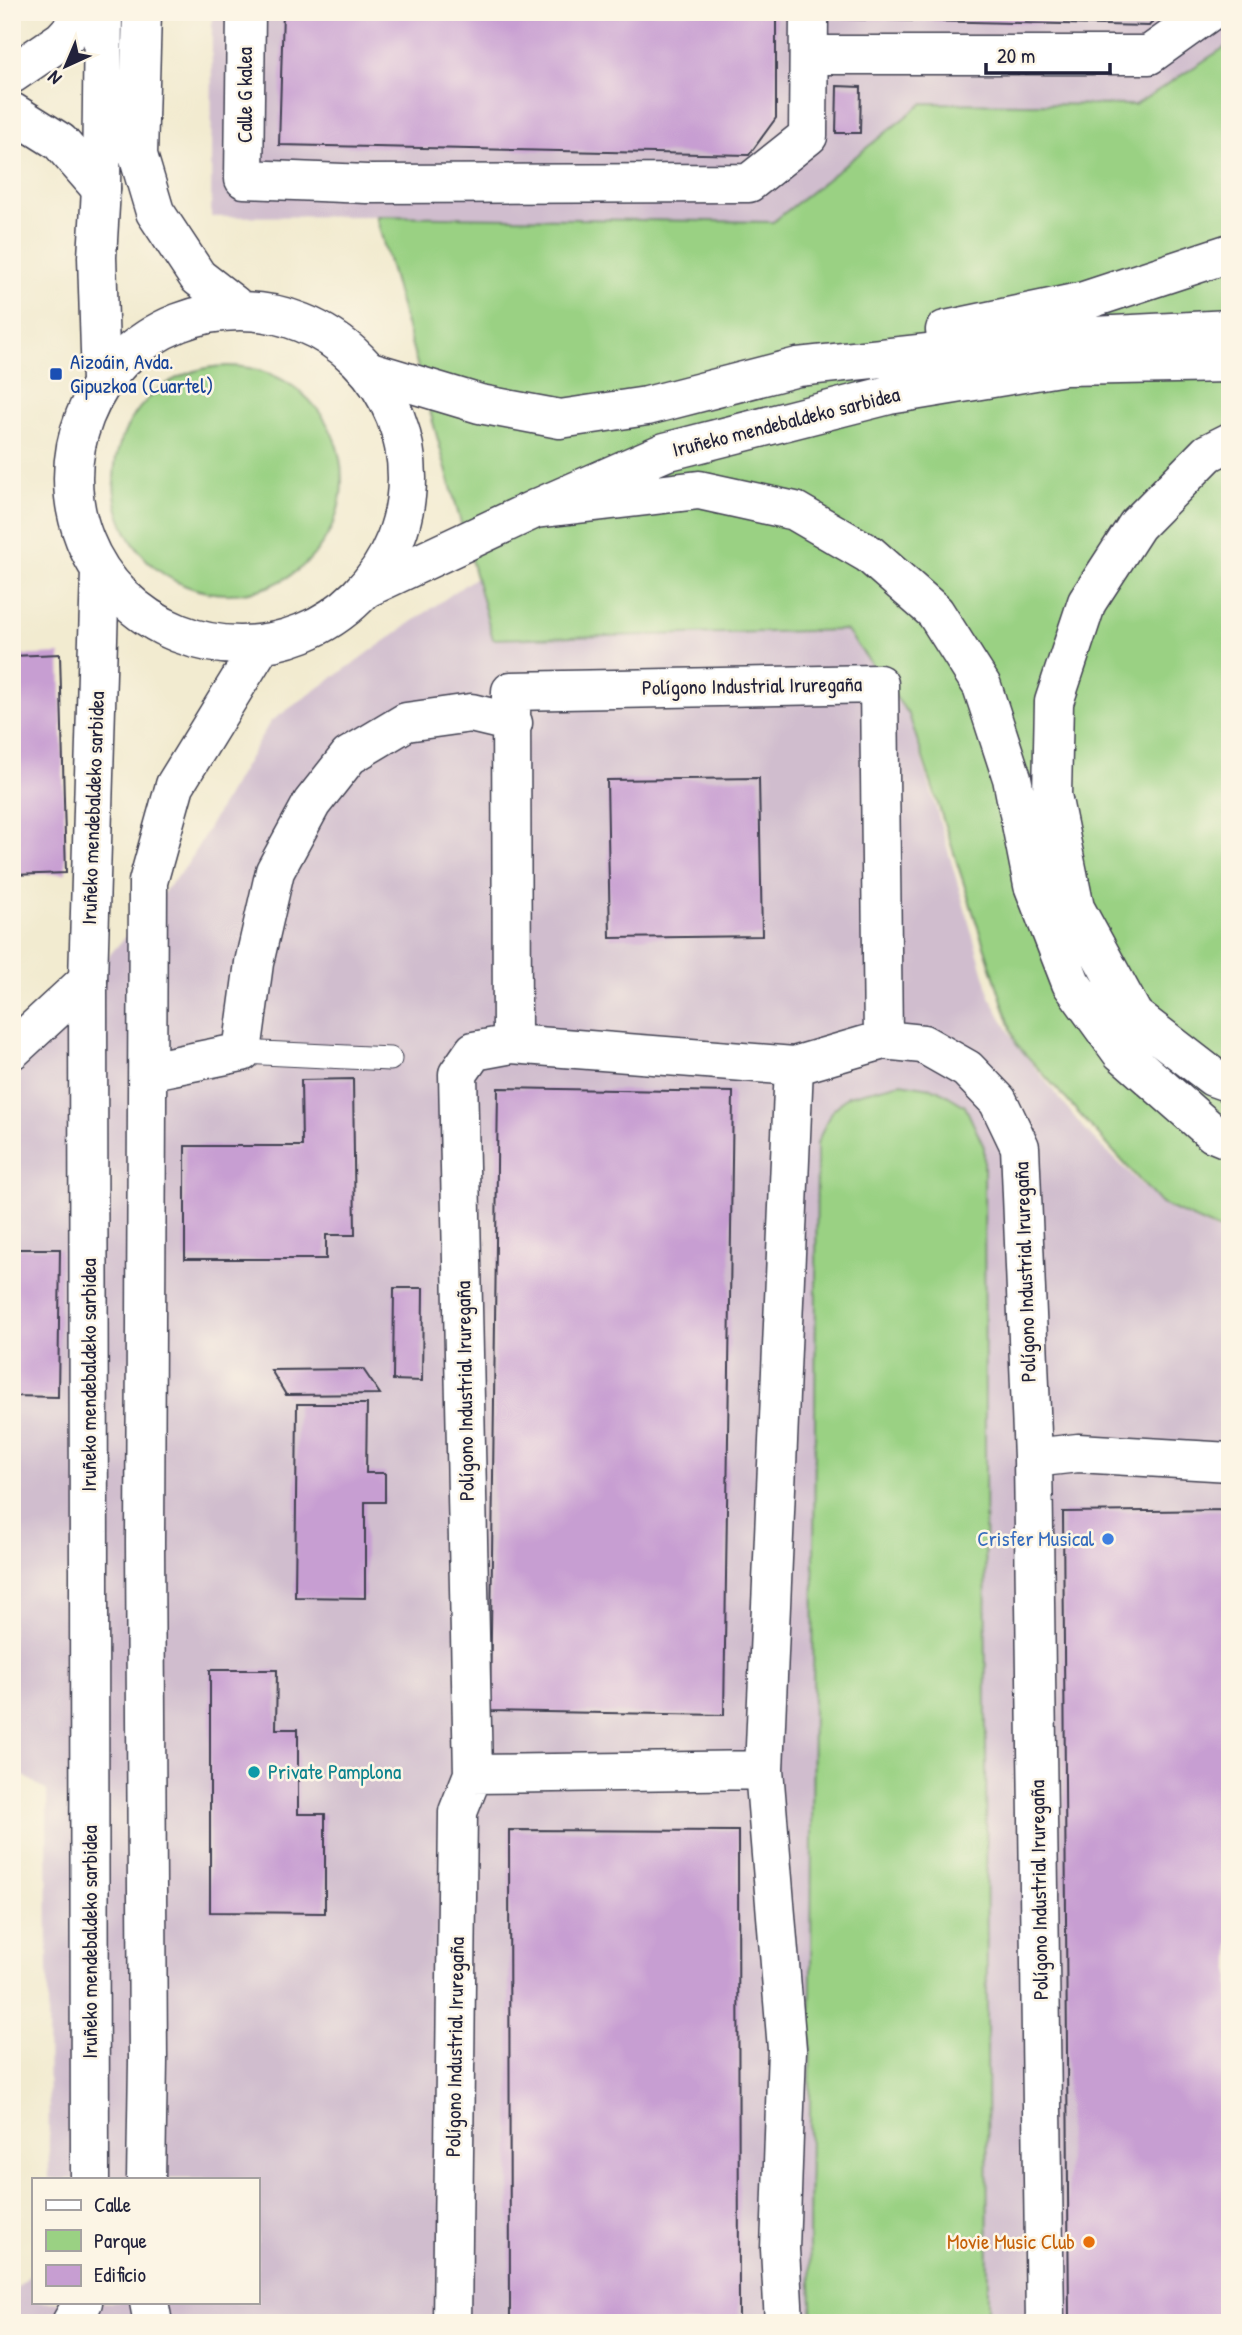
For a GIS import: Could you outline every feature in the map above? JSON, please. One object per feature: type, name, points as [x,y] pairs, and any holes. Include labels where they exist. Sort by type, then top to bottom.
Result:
[{"type":"main road","points":[[12,74],[62,40],[88,12]]},
{"type":"main road","points":[[101,382],[97,257],[101,188],[103,12]]},
{"type":"main road","points":[[142,12],[138,155],[155,212],[198,277],[234,305],[276,313],[328,334],[370,371],[400,422],[409,480],[398,537],[369,587],[338,615],[314,629],[261,645],[215,644],[170,631],[131,606],[100,571],[79,526],[72,477],[79,427],[101,382],[133,347],[174,323],[234,305]]},
{"type":"main road","name":"Calle G kalea","points":[[246,12],[244,179],[367,184],[749,183],[808,136],[810,55]]},
{"type":"main road","points":[[809,12],[810,55],[1149,55],[1209,12]]},
{"type":"main road","points":[[12,112],[60,142],[101,188]]},
{"type":"main road","points":[[798,367],[974,322],[1084,302],[1230,253]]},
{"type":"main road","name":"Iruñeko mendebaldeko sarbidea","points":[[370,371],[481,404],[559,419],[647,406],[798,367],[1075,337],[1230,329]]},
{"type":"main road","name":"Iruñeko mendebaldeko sarbidea","points":[[369,587],[665,452],[889,395],[1065,366],[1230,363]]},
{"type":"main road","points":[[1230,442],[1208,453],[1137,525],[1087,602],[1054,702],[1052,795],[1075,908],[1134,1016],[1213,1077],[1230,1083]]},
{"type":"main road","points":[[535,509],[699,490],[795,512],[869,554],[935,612],[982,686],[1012,778],[1033,885],[1071,983],[1121,1052],[1213,1133],[1230,1140]]},
{"type":"main road","name":"Iruñeko mendebaldeko sarbidea","points":[[90,2178],[88,981],[100,571]]},
{"type":"main road","points":[[146,2178],[148,882],[174,785],[261,645]]},
{"type":"main road","name":"Polígono Industrial Iruregaña","points":[[512,1044],[512,691],[879,684],[883,1041]]},
{"type":"main road","points":[[148,1071],[242,1052],[254,963],[275,871],[313,803],[349,756],[406,722],[471,713],[513,723]]},
{"type":"main road","points":[[16,1041],[88,981]]},
{"type":"main road","name":"Polígono Industrial Iruregaña","points":[[452,2323],[458,1812],[473,1774],[457,1074],[474,1051],[512,1044],[794,1066],[883,1041],[923,1044],[967,1069],[998,1101],[1020,1147],[1033,1458],[1045,2323]]},
{"type":"main road","points":[[784,2323],[780,2249],[787,2049],[764,1770],[794,1066]]},
{"type":"main road","points":[[1033,1458],[1078,1453],[1230,1462]]},
{"type":"main road","points":[[473,1774],[764,1770]]},
{"type":"main road","points":[[71,2323],[82,2304]]},
{"type":"main road","points":[[149,2304],[153,2323]]},
{"type":"lane","points":[[242,1052],[390,1059]]},
{"type":"shaded area","points":[[212,12],[1230,12],[1230,44],[1135,105],[923,103],[773,222],[376,216],[211,217]]},
{"type":"shaded area","points":[[476,577],[493,639],[846,629],[909,715],[991,999],[1016,1044],[1084,1129],[1161,1204],[1230,1237],[1230,2323],[12,2323],[12,2292],[32,2273],[32,2304],[259,2304],[259,2178],[49,2178],[47,1791],[12,1768],[12,1039],[88,980],[187,865],[270,722]]},
{"type":"green space","points":[[1230,44],[1230,1235],[1161,1204],[1016,1044],[909,715],[846,630],[493,639],[376,216],[773,222],[923,103],[1135,105]]},
{"type":"green space","points":[[228,366],[261,371],[282,380],[300,392],[316,408],[337,447],[342,480],[337,513],[328,534],[316,552],[300,568],[261,589],[228,594],[195,589],[174,580],[156,568],[140,552],[119,513],[114,480],[119,447],[128,426],[140,408],[156,392],[195,371]]},
{"type":"green space","points":[[901,1083],[937,1089],[965,1106],[984,1147],[988,2323],[813,2323],[809,2247],[817,1143],[831,1112],[848,1096]]},
{"type":"building","points":[[283,12],[776,12],[776,118],[749,155],[279,145]]},
{"type":"building","points":[[842,12],[1161,12],[1149,26],[842,19]]},
{"type":"building","points":[[837,86],[861,87],[860,133],[836,133]]},
{"type":"building","points":[[60,654],[66,873],[12,875],[12,656]]},
{"type":"building","points":[[759,778],[762,936],[610,938],[607,780]]},
{"type":"building","points":[[353,1079],[355,1235],[326,1235],[326,1259],[185,1259],[185,1146],[302,1146],[301,1080]]},
{"type":"building","points":[[498,1088],[733,1092],[724,1715],[490,1711]]},
{"type":"building","points":[[12,1249],[60,1249],[58,1397],[12,1396]]},
{"type":"building","points":[[394,1288],[423,1288],[422,1381],[393,1380]]},
{"type":"building","points":[[363,1369],[380,1394],[286,1395],[271,1370]]},
{"type":"building","points":[[297,1404],[367,1404],[366,1473],[385,1473],[385,1502],[365,1502],[365,1598],[295,1597]]},
{"type":"building","points":[[1230,1510],[1230,2323],[1069,2323],[1063,1512]]},
{"type":"building","name":"Private Pamplona","points":[[210,1670],[277,1670],[276,1729],[298,1729],[298,1814],[325,1814],[325,1913],[210,1912]]},
{"type":"building","points":[[509,1830],[738,1831],[739,2323],[510,2323]]},
{"type":"place","name":"Aizoáin, Avda. Gipuzkoa (Cuartel)","points":[[56,374]]},
{"type":"place","name":"Crisfer Musical","points":[[1108,1539]]},
{"type":"place","name":"Private Pamplona","points":[[254,1772]]},
{"type":"place","name":"Movie Music Club","points":[[1089,2242]]}]
